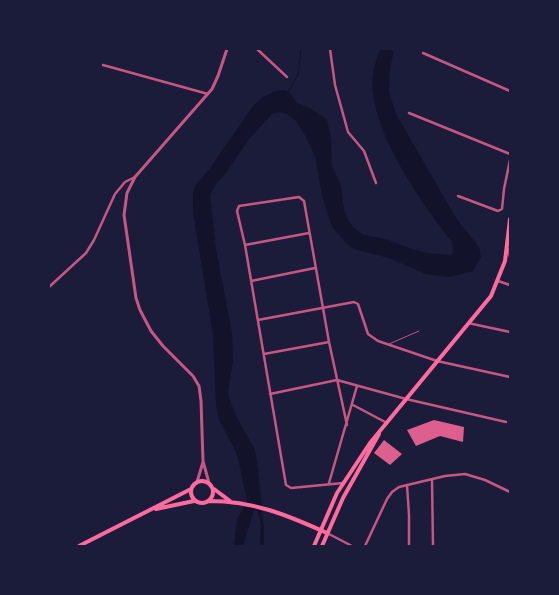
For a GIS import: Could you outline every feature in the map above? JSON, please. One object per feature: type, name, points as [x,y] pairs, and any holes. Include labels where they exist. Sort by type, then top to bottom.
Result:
[{"type":"main road","points":[[322,546],[343,498],[380,432],[488,300],[498,281],[508,249],[510,219]]},
{"type":"main road","points":[[314,546],[328,510],[343,482],[372,440],[380,432]]},
{"type":"main road","points":[[79,546],[191,489],[197,482],[209,483],[213,489],[230,501]]},
{"type":"main road","points":[[191,489],[194,501]]},
{"type":"main road","points":[[209,502],[213,496],[213,489]]},
{"type":"main road","points":[[151,510],[194,501],[230,501],[269,508],[328,534]]},
{"type":"street","points":[[209,483],[203,462],[199,386],[193,376],[163,346],[143,316],[136,298],[124,215],[127,193],[135,177],[209,94],[218,76],[227,49]]},
{"type":"street","points":[[257,49],[287,77]]},
{"type":"street","points":[[330,49],[335,85],[348,132],[364,151],[376,183]]},
{"type":"street","points":[[423,52],[510,91]]},
{"type":"street","points":[[103,65],[209,94]]},
{"type":"street","points":[[409,113],[510,154]]},
{"type":"street","points":[[458,196],[498,211],[502,209],[510,160]]},
{"type":"street","points":[[49,287],[86,253],[107,214],[115,194],[125,182],[135,177]]},
{"type":"street","points":[[343,482],[290,488],[286,485],[245,245],[237,209],[239,206],[299,197],[303,199],[329,342],[347,425]]},
{"type":"street","points":[[245,245],[309,233]]},
{"type":"street","points":[[508,249],[510,257]]},
{"type":"street","points":[[251,281],[315,268]]},
{"type":"street","points":[[498,281],[510,285]]},
{"type":"street","points":[[258,320],[352,302],[357,303],[368,334],[373,339],[437,361],[510,377]]},
{"type":"street","points":[[468,324],[510,332]]},
{"type":"street","points":[[264,354],[329,342]]},
{"type":"street","points":[[270,394],[337,380],[406,399],[506,422]]},
{"type":"street","points":[[329,483],[358,386]]},
{"type":"street","points":[[353,405],[387,422]]},
{"type":"street","points":[[197,482],[203,462]]},
{"type":"street","points":[[365,546],[389,496],[394,490],[407,485],[445,476],[466,474],[485,480],[510,492]]},
{"type":"street","points":[[432,480],[433,546]]},
{"type":"street","points":[[407,485],[410,515],[409,546]]},
{"type":"street","points":[[328,534],[352,546]]},
{"type":"lane","points":[[386,345],[419,331]]},
{"type":"shaded area","points":[[380,49],[394,49],[390,69],[389,92],[396,114],[456,218],[479,247],[481,257],[473,271],[450,277],[426,274],[389,258],[354,249],[332,227],[322,196],[315,156],[296,121],[287,114],[279,112],[272,114],[250,138],[210,195],[216,249],[232,333],[233,362],[228,391],[229,398],[236,416],[254,448],[257,459],[264,530],[264,546],[260,546],[261,523],[257,510],[254,510],[243,546],[234,546],[237,519],[247,500],[237,454],[219,420],[216,404],[213,335],[193,212],[195,186],[210,168],[253,106],[263,97],[275,91],[285,90],[291,94],[297,103],[310,108],[327,120],[331,138],[332,166],[341,186],[344,209],[348,220],[354,228],[364,235],[386,239],[426,253],[451,255],[453,253],[452,242],[412,185],[387,140],[378,117],[373,95],[373,75]]},
{"type":"building","points":[[434,420],[464,427],[463,442],[440,436],[416,446],[407,430]]},
{"type":"building","points":[[384,440],[402,454],[390,465],[374,453]]},
{"type":"waterway","points":[[288,92],[298,75],[301,49]]}]
